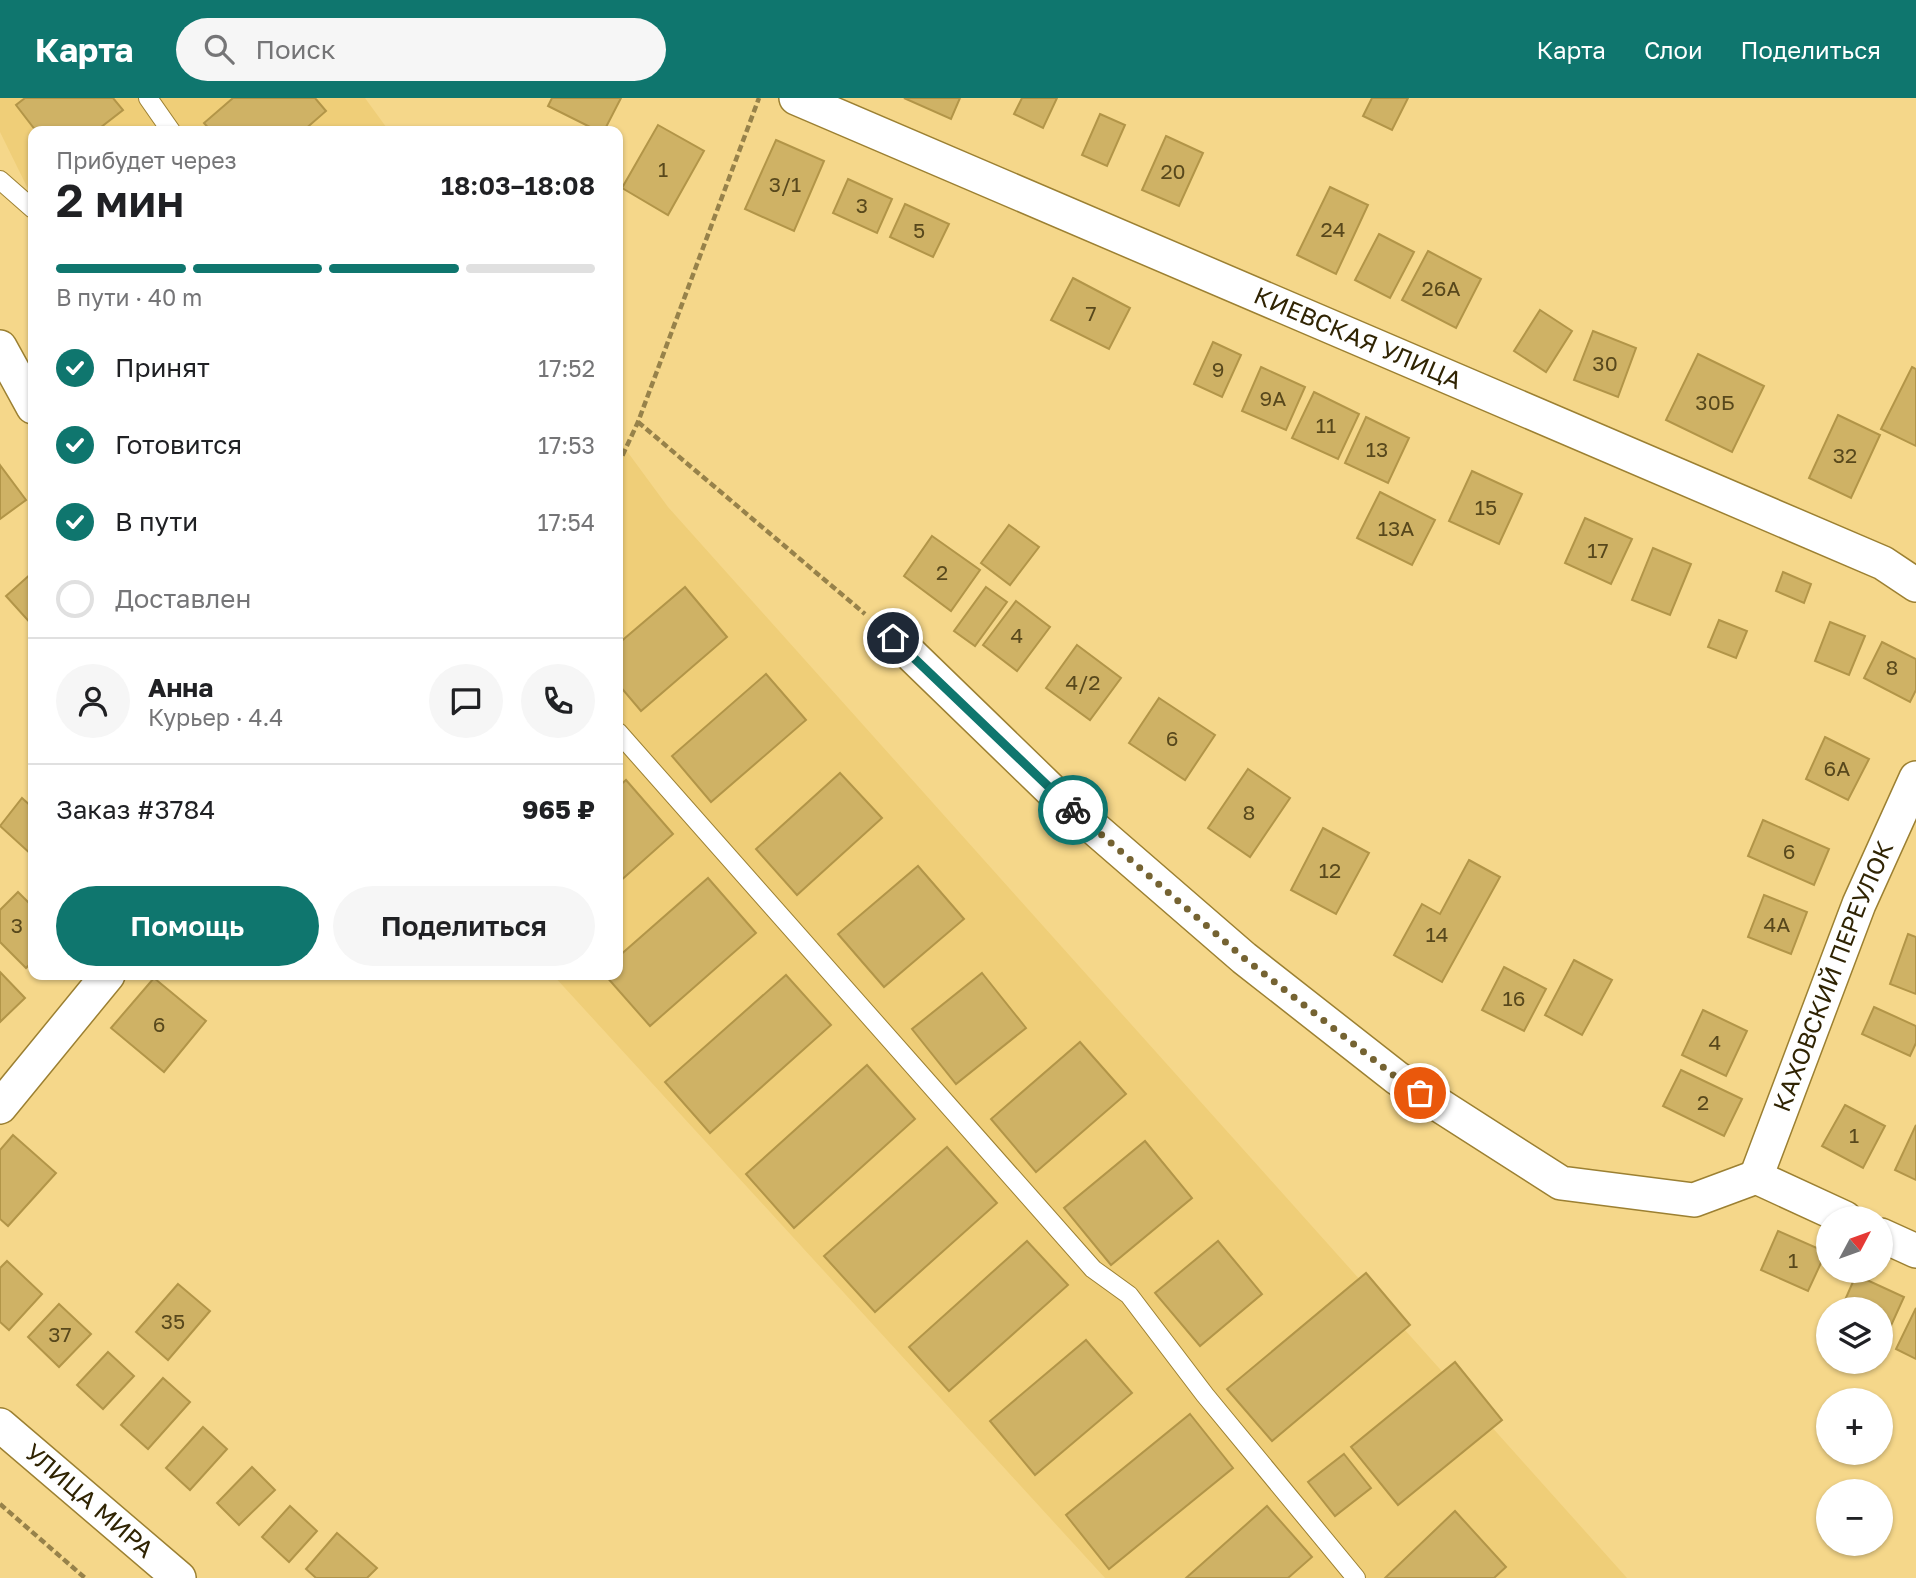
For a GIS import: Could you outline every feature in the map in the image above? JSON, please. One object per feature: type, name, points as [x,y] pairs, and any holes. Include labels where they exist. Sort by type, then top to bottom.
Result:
[{"type":"street","name":"КИЕВСКАЯ УЛИЦА","points":[[796,98],[1883,563],[1916,585]]},
{"type":"street","points":[[0,346],[28,398]]},
{"type":"street","points":[[893,638],[1057,796],[1244,958],[1397,1078],[1561,1183],[1694,1200],[1756,1177],[1819,1206]]},
{"type":"street","name":"КАХОВСКИЙ ПЕРЕУЛОК","points":[[1756,1177],[1859,904],[1916,778]]},
{"type":"street","points":[[0,1107],[104,980]]},
{"type":"street","points":[[1894,1241],[1916,1251]]},
{"type":"street","name":"УЛИЦА МИРА","points":[[0,1425],[179,1578]]},
{"type":"lane","points":[[148,98],[168,126]]},
{"type":"lane","points":[[0,180],[28,205]]},
{"type":"lane","points":[[623,738],[1093,1269],[1129,1295],[1205,1395],[1356,1578]]},
{"type":"path","points":[[623,455],[638,422],[759,98]]},
{"type":"path","points":[[638,422],[893,638]]},
{"type":"path","points":[[0,1504],[85,1578]]},
{"type":"shaded area","points":[[0,98],[365,98],[385,126],[28,126],[28,189],[0,132]]},
{"type":"shaded area","points":[[623,446],[668,507],[1627,1578],[1105,1578],[558,980],[623,980]]},
{"type":"building","points":[[25,98],[113,98],[123,110],[102,126],[32,126],[16,105]]},
{"type":"building","points":[[233,98],[315,98],[326,111],[309,126],[207,126],[204,123]]},
{"type":"building","points":[[552,98],[621,98],[607,126],[588,126],[548,106]]},
{"type":"building","points":[[904,98],[960,98],[951,119]]},
{"type":"building","points":[[1022,98],[1057,98],[1043,128],[1014,114]]},
{"type":"building","points":[[1372,98],[1408,98],[1392,130],[1363,116]]},
{"type":"building","points":[[1100,114],[1125,125],[1107,166],[1082,155]]},
{"type":"building","points":[[658,125],[704,151],[668,215],[623,186]]},
{"type":"building","points":[[1166,136],[1203,153],[1179,206],[1142,190]]},
{"type":"building","points":[[776,140],[824,161],[794,231],[745,209]]},
{"type":"building","points":[[848,179],[892,199],[877,233],[833,213]]},
{"type":"building","points":[[1330,187],[1368,205],[1336,274],[1297,255]]},
{"type":"building","points":[[905,204],[949,224],[933,257],[890,237]]},
{"type":"building","points":[[1379,234],[1414,252],[1390,298],[1355,280]]},
{"type":"building","points":[[1428,251],[1481,279],[1456,328],[1402,300]]},
{"type":"building","points":[[1073,278],[1130,308],[1109,349],[1051,320]]},
{"type":"building","points":[[1540,310],[1572,331],[1546,372],[1514,351]]},
{"type":"building","points":[[1593,331],[1636,348],[1618,397],[1574,380]]},
{"type":"building","points":[[1213,342],[1241,355],[1222,397],[1194,384]]},
{"type":"building","points":[[1698,354],[1764,386],[1732,452],[1666,420]]},
{"type":"building","points":[[1261,367],[1305,387],[1286,430],[1242,411]]},
{"type":"building","points":[[1912,367],[1916,369],[1916,446],[1881,429]]},
{"type":"building","points":[[1314,392],[1359,414],[1338,459],[1292,438]]},
{"type":"building","points":[[1838,415],[1880,435],[1851,498],[1809,478]]},
{"type":"building","points":[[1366,417],[1409,438],[1388,483],[1345,463]]},
{"type":"building","points":[[0,465],[26,500],[0,519]]},
{"type":"building","points":[[1472,471],[1522,494],[1499,544],[1449,521]]},
{"type":"building","points":[[1380,492],[1435,520],[1412,565],[1357,538]]},
{"type":"building","points":[[1585,518],[1632,539],[1611,584],[1565,563]]},
{"type":"building","points":[[1009,525],[1039,547],[1010,585],[981,563]]},
{"type":"building","points":[[932,536],[980,570],[951,611],[904,576]]},
{"type":"building","points":[[1653,548],[1691,564],[1670,615],[1632,600]]},
{"type":"building","points":[[1783,572],[1811,584],[1804,603],[1776,591]]},
{"type":"building","points":[[28,576],[28,620],[6,596]]},
{"type":"building","points":[[685,587],[727,637],[641,711],[623,690],[623,640]]},
{"type":"building","points":[[986,587],[1007,602],[975,646],[954,631]]},
{"type":"building","points":[[1016,601],[1050,627],[1017,671],[983,645]]},
{"type":"building","points":[[1719,620],[1747,631],[1736,658],[1708,647]]},
{"type":"building","points":[[1830,622],[1865,636],[1849,675],[1815,661]]},
{"type":"building","points":[[1882,642],[1916,659],[1916,690],[1910,702],[1864,678]]},
{"type":"building","points":[[1077,645],[1121,678],[1090,720],[1046,688]]},
{"type":"building","points":[[766,674],[806,720],[711,802],[672,756]]},
{"type":"building","points":[[1159,698],[1215,735],[1185,780],[1129,743]]},
{"type":"building","points":[[1825,737],[1869,759],[1848,800],[1806,779]]},
{"type":"building","points":[[1248,769],[1290,798],[1250,857],[1208,828]]},
{"type":"building","points":[[840,773],[882,818],[797,895],[756,849]]},
{"type":"building","points":[[626,780],[673,834],[623,879],[623,783]]},
{"type":"building","points":[[22,798],[28,803],[28,851],[0,826]]},
{"type":"building","points":[[1763,820],[1829,849],[1814,885],[1748,856]]},
{"type":"building","points":[[1323,828],[1369,853],[1336,914],[1291,890]]},
{"type":"building","points":[[1469,860],[1500,877],[1442,982],[1394,955],[1422,904],[1440,914]]},
{"type":"building","points":[[918,866],[964,919],[884,987],[838,934]]},
{"type":"building","points":[[708,878],[756,933],[650,1026],[609,980],[623,980],[623,953]]},
{"type":"building","points":[[18,892],[28,902],[26,968],[0,942],[0,910]]},
{"type":"building","points":[[1764,895],[1807,912],[1791,954],[1748,937]]},
{"type":"building","points":[[1908,934],[1916,937],[1916,994],[1890,984]]},
{"type":"building","points":[[1574,960],[1612,980],[1582,1035],[1545,1015]]},
{"type":"building","points":[[1504,967],[1546,989],[1524,1031],[1482,1010]]},
{"type":"building","points":[[0,972],[25,998],[0,1022]]},
{"type":"building","points":[[982,973],[1026,1028],[956,1084],[912,1029]]},
{"type":"building","points":[[786,975],[831,1025],[710,1133],[665,1082]]},
{"type":"building","points":[[152,980],[156,980],[206,1021],[164,1072],[111,1028]]},
{"type":"building","points":[[1874,1007],[1916,1026],[1916,1043],[1910,1056],[1862,1034]]},
{"type":"building","points":[[1703,1010],[1747,1031],[1726,1076],[1682,1055]]},
{"type":"building","points":[[1080,1042],[1126,1094],[1036,1172],[991,1119]]},
{"type":"building","points":[[867,1065],[915,1119],[794,1228],[746,1174]]},
{"type":"building","points":[[1681,1070],[1742,1099],[1724,1136],[1663,1106]]},
{"type":"building","points":[[1845,1105],[1885,1126],[1863,1168],[1822,1146]]},
{"type":"building","points":[[1916,1125],[1916,1180],[1895,1170]]},
{"type":"building","points":[[13,1135],[56,1173],[8,1226],[0,1219],[0,1150]]},
{"type":"building","points":[[1145,1141],[1192,1198],[1111,1265],[1064,1208]]},
{"type":"building","points":[[947,1147],[997,1203],[875,1312],[824,1256]]},
{"type":"building","points":[[1778,1231],[1816,1248],[1816,1274],[1808,1291],[1761,1270]]},
{"type":"building","points":[[1027,1241],[1068,1285],[949,1391],[909,1347]]},
{"type":"building","points":[[1218,1241],[1262,1294],[1200,1346],[1155,1293]]},
{"type":"building","points":[[7,1261],[42,1294],[9,1330],[0,1322],[0,1268]]},
{"type":"building","points":[[1366,1273],[1410,1325],[1272,1441],[1227,1389]]},
{"type":"building","points":[[1852,1283],[1873,1283],[1904,1297],[1893,1321],[1893,1297],[1846,1297]]},
{"type":"building","points":[[178,1284],[210,1311],[168,1360],[136,1332]]},
{"type":"building","points":[[59,1304],[91,1334],[59,1367],[28,1337]]},
{"type":"building","points":[[1916,1308],[1916,1359],[1896,1349]]},
{"type":"building","points":[[1086,1340],[1132,1393],[1035,1475],[990,1421]]},
{"type":"building","points":[[108,1352],[134,1376],[103,1409],[77,1385]]},
{"type":"building","points":[[1455,1362],[1502,1420],[1398,1505],[1351,1447]]},
{"type":"building","points":[[163,1378],[190,1402],[148,1449],[121,1425]]},
{"type":"building","points":[[1190,1414],[1233,1468],[1109,1569],[1066,1515]]},
{"type":"building","points":[[203,1427],[227,1449],[190,1490],[166,1468]]},
{"type":"building","points":[[1344,1454],[1371,1488],[1335,1516],[1308,1482]]},
{"type":"building","points":[[252,1467],[275,1490],[239,1525],[217,1503]]},
{"type":"building","points":[[290,1506],[317,1531],[289,1562],[262,1537]]},
{"type":"building","points":[[1267,1506],[1312,1557],[1288,1578],[1186,1578]]},
{"type":"building","points":[[1455,1511],[1506,1567],[1494,1578],[1385,1578]]},
{"type":"building","points":[[337,1533],[377,1568],[367,1578],[316,1578],[306,1569]]},
{"type":"way so far","points":[[1073,810],[1244,958],[1420,1093]]},
{"type":"route","points":[[893,638],[1073,810]]}]
